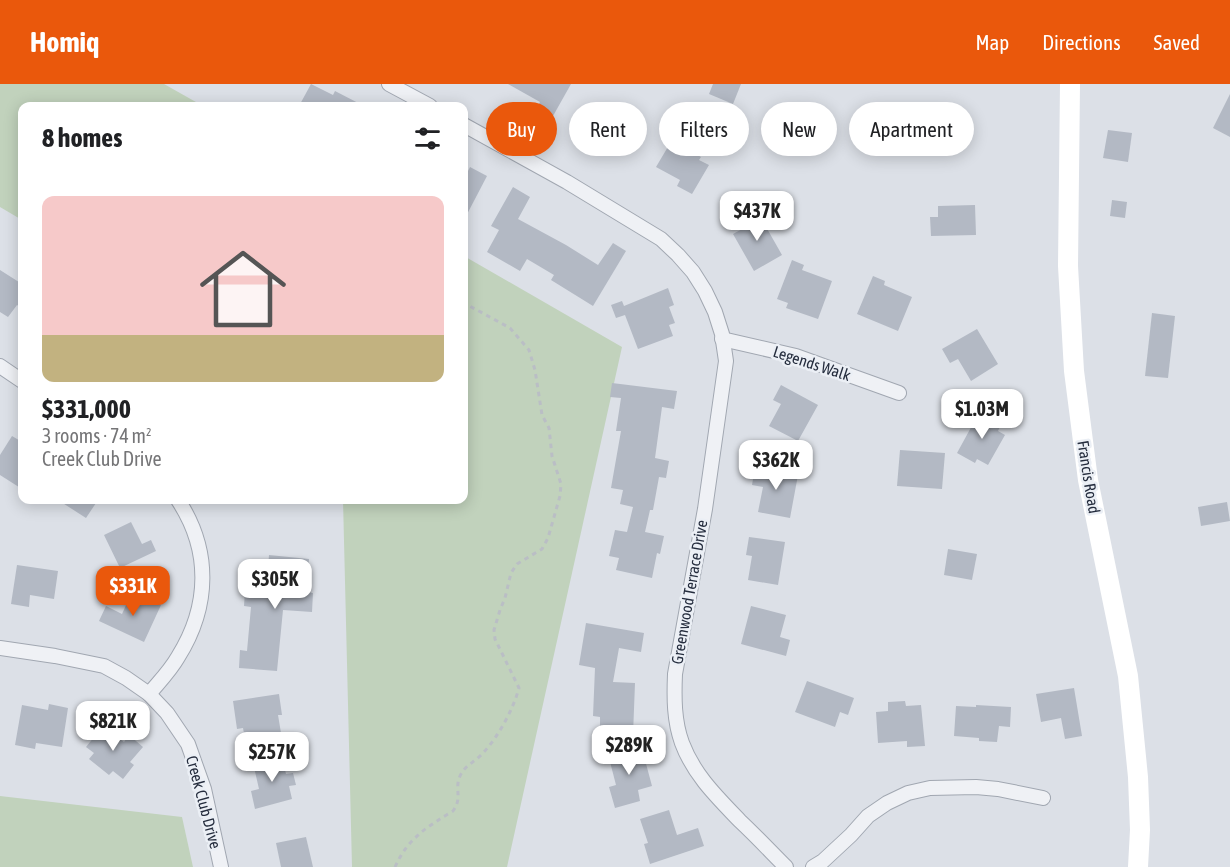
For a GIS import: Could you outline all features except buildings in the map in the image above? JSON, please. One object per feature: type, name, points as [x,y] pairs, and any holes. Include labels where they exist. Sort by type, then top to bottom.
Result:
[{"type":"street","points":[[389,84],[423,102]]},
{"type":"street","name":"Francis Road","points":[[1070,84],[1068,266],[1074,371],[1088,480],[1128,676],[1138,777],[1140,830],[1138,867]]},
{"type":"street","name":"Greenwood Terrace Drive","points":[[468,127],[567,182],[661,239],[693,272],[715,312],[726,361],[705,508],[675,674],[676,720],[691,763],[710,790],[786,867]]},
{"type":"street","name":"Legends Walk","points":[[722,339],[796,356],[899,393]]},
{"type":"street","points":[[0,366],[18,378]]},
{"type":"street","points":[[149,694],[178,658],[189,638],[197,616],[202,591],[199,544],[191,522],[180,504]]},
{"type":"street","name":"Creek Club Drive","points":[[0,648],[104,666],[149,694],[188,744],[204,789],[221,867]]},
{"type":"street","points":[[813,867],[844,842],[868,816],[908,793],[930,788],[976,787],[1010,790],[1043,798]]},
{"type":"path","points":[[395,867],[416,836],[453,811],[459,801],[457,783],[466,766],[483,753],[511,710],[519,688],[495,639],[494,630],[511,573],[517,564],[542,549],[548,538],[561,484],[552,456],[549,428],[542,415],[535,370],[529,350],[510,328],[468,305]]},
{"type":"green space","points":[[0,84],[164,84],[196,102],[18,102],[18,218],[0,207]]},
{"type":"green space","points":[[468,258],[622,347],[507,867],[352,867],[343,504],[468,504]]},
{"type":"green space","points":[[0,796],[182,817],[193,867],[0,867]]}]
